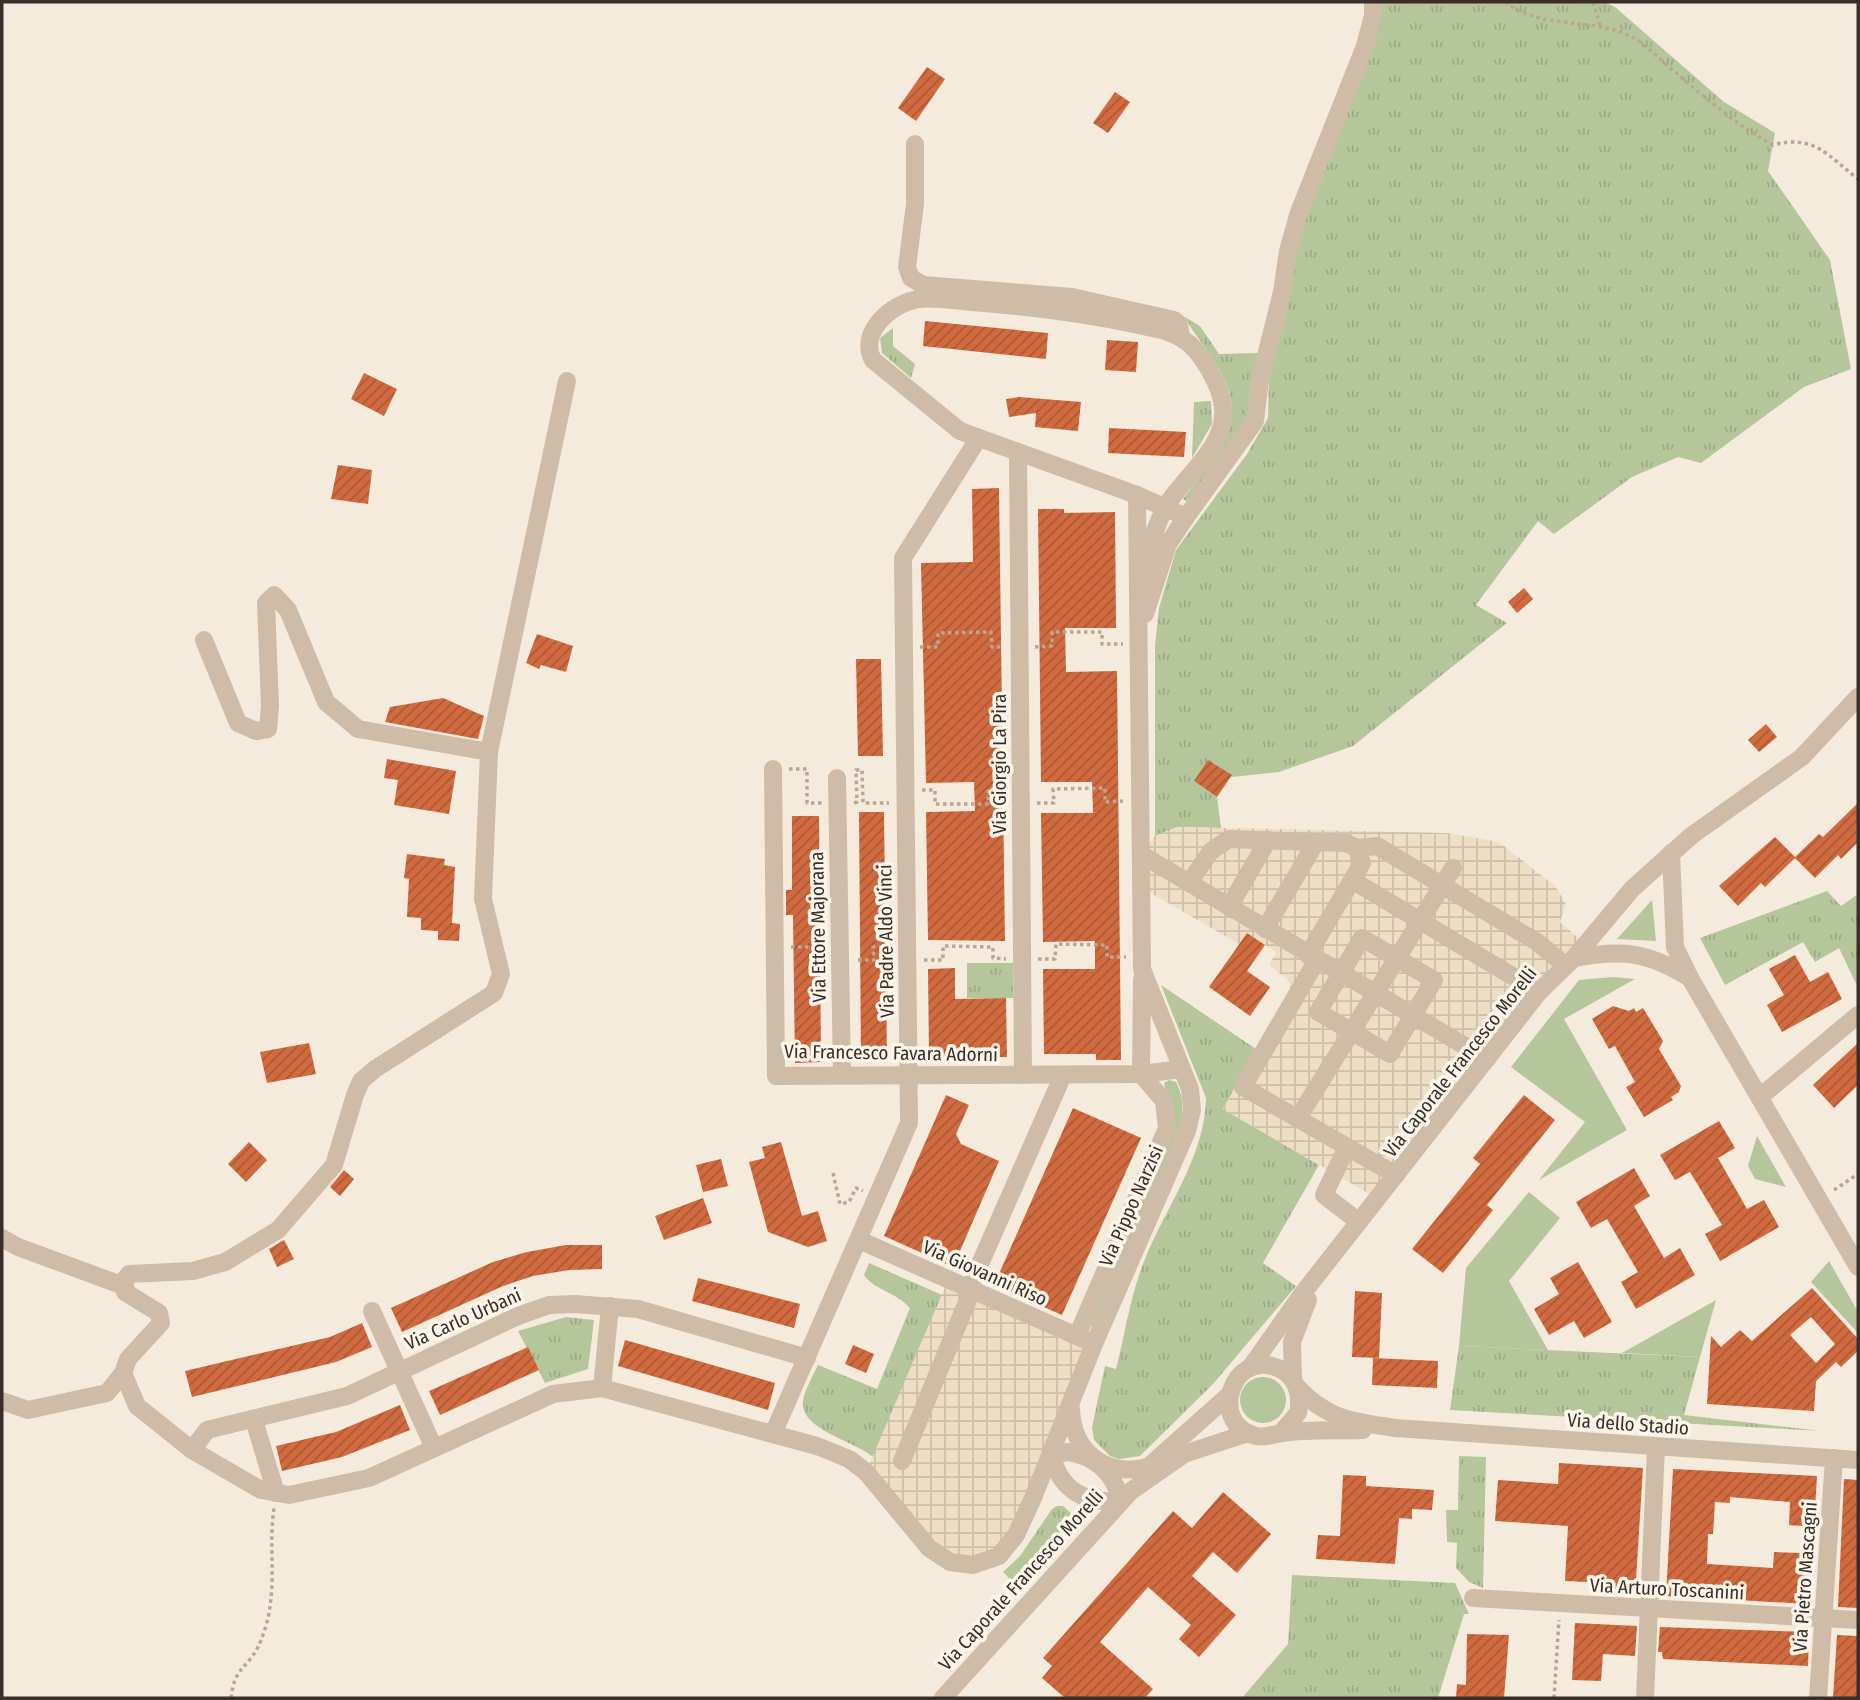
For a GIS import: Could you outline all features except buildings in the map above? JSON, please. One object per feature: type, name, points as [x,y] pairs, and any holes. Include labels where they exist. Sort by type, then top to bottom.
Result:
[{"type":"street","points":[[1140,637],[1168,544],[1255,421],[1260,380],[1282,292],[1288,251],[1299,212],[1365,46],[1373,15],[1373,2]]},
{"type":"street","points":[[915,144],[915,204],[907,267],[911,278],[923,285],[1045,294],[1174,320],[1179,324],[1181,338]]},
{"type":"street","points":[[1139,580],[1166,507],[1215,443],[1223,420],[1220,393],[1199,355],[1181,338],[1155,328],[1062,309],[922,299],[909,301],[873,328],[867,339],[867,350],[873,360],[941,418],[978,439],[1137,495],[1166,507],[1186,517]]},
{"type":"street","points":[[124,1286],[129,1274],[193,1271],[225,1262],[278,1230],[334,1166],[361,1081],[375,1069],[494,993],[501,974],[483,899],[489,751],[567,381]]},
{"type":"street","name":"Via Padre Aldo Vinci","points":[[773,1434],[909,1123],[904,558],[978,439]]},
{"type":"street","name":"Via Giorgio La Pira","points":[[1018,452],[1023,1075]]},
{"type":"street","name":"Via Pippo Narzisi","points":[[602,1388],[817,1446],[849,1459],[866,1472],[929,1548],[950,1562],[973,1565],[999,1556],[1016,1535],[1052,1454],[1094,1344],[1187,1132],[1192,1110],[1190,1089],[1142,963],[1137,495]]},
{"type":"street","points":[[204,640],[238,723],[256,731],[268,729],[266,603],[274,595],[288,610],[326,702],[358,729],[489,751]]},
{"type":"street","name":"Via Caporale Francesco Morelli","points":[[1324,1269],[1539,992],[1570,961],[1632,889],[1671,853],[1802,757],[1858,697]]},
{"type":"street","name":"Via Francesco Favara Adorni","points":[[773,769],[776,1076],[1141,1074],[1182,1069]]},
{"type":"street","name":"Via Ettore Majorana","points":[[837,778],[842,1075]]},
{"type":"street","points":[[1189,883],[1211,851],[1229,839],[1346,843],[1357,848],[1377,846],[1570,961],[1625,952],[1648,956],[1690,978]]},
{"type":"street","points":[[1229,907],[1268,841]]},
{"type":"street","points":[[1265,929],[1316,842]]},
{"type":"street","points":[[1357,848],[1362,863],[1244,1087],[1396,1175]]},
{"type":"street","points":[[1671,853],[1675,947],[1690,978],[1858,1267]]},
{"type":"street","points":[[1142,855],[1487,1059]]},
{"type":"street","points":[[1298,1118],[1453,868]]},
{"type":"street","points":[[1352,880],[1539,992]]},
{"type":"street","points":[[1362,938],[1434,980],[1390,1054],[1318,1012],[1341,974],[1362,938]]},
{"type":"street","points":[[1077,1336],[1167,1128],[1164,1101],[1141,1074],[1142,963]]},
{"type":"street","points":[[1760,1097],[1858,1014]]},
{"type":"street","points":[[902,1461],[971,1289],[1063,1074]]},
{"type":"street","points":[[1347,1147],[1324,1195],[1359,1222]]},
{"type":"street","points":[[2,1238],[18,1247],[124,1286],[131,1297],[159,1313],[161,1323],[128,1359],[124,1373],[107,1392],[27,1410],[2,1401]]},
{"type":"street","name":"Via Giovanni Riso","points":[[859,1240],[1094,1344]]},
{"type":"street","points":[[1324,1269],[1250,1368],[1232,1384],[1228,1396],[1232,1418],[1248,1433],[1264,1437],[1281,1433],[1395,1428]]},
{"type":"street","points":[[1281,1433],[1298,1413],[1291,1356],[1296,1327],[1324,1269]]},
{"type":"street","name":"Via Carlo Urbani","points":[[192,1450],[207,1430],[347,1396],[518,1316],[549,1306],[638,1309],[807,1357]]},
{"type":"street","points":[[124,1373],[137,1406],[192,1450],[261,1490],[289,1495],[325,1490],[369,1478],[554,1394],[602,1388],[610,1306]]},
{"type":"street","points":[[372,1311],[434,1448]]},
{"type":"street","points":[[1250,1368],[1274,1366],[1313,1404],[1343,1419],[1395,1428]]},
{"type":"street","points":[[1126,1495],[1148,1467],[1228,1396]]},
{"type":"street","points":[[1071,1406],[1076,1438],[1126,1495]]},
{"type":"street","points":[[254,1420],[276,1493]]},
{"type":"street","name":"Via dello Stadio","points":[[1395,1428],[1858,1460]]},
{"type":"street","points":[[1034,1498],[1052,1488],[1095,1500],[1126,1495],[1184,1454],[1248,1433]]},
{"type":"street","points":[[1645,1698],[1657,1447]]},
{"type":"street","points":[[1091,1533],[1091,1510],[1059,1478],[1052,1454],[1068,1452],[1123,1471],[1148,1467]]},
{"type":"street","name":"Via Pietro Mascagni","points":[[1818,1698],[1834,1458]]},
{"type":"street","name":"Via Caporale Francesco Morelli","points":[[943,1698],[1126,1495]]},
{"type":"street","name":"Via Arturo Toscanini","points":[[1473,1598],[1858,1620]]},
{"type":"path","points":[[1505,2],[1519,13],[1547,22],[1600,25],[1634,38],[1744,129],[1773,145],[1794,139],[1809,142],[1858,179]]},
{"type":"path","points":[[1593,2],[1600,25]]},
{"type":"path","points":[[904,647],[939,647],[938,633],[991,632],[992,647],[1052,646],[1052,632],[1102,632],[1102,644],[1140,637]]},
{"type":"path","points":[[807,769],[807,803]]},
{"type":"path","points":[[857,802],[856,770],[862,770],[863,803],[934,790],[935,804],[988,803],[988,789],[1054,803],[1053,789],[1079,788],[1105,788],[1105,802],[1141,801]]},
{"type":"path","points":[[1056,944],[1107,945],[1107,957],[1142,963]]},
{"type":"path","points":[[907,960],[943,960],[943,946],[970,947]]},
{"type":"path","points":[[833,1173],[840,1204],[849,1202],[856,1188],[878,1198]]},
{"type":"path","points":[[1819,1200],[1858,1174]]},
{"type":"path","points":[[230,1698],[232,1684],[240,1667],[258,1648],[270,1606],[273,1516]]},
{"type":"path","points":[[1554,1698],[1560,1604]]},
{"type":"green space","points":[[1377,2],[1605,2],[1615,7],[1724,102],[1775,133],[1768,171],[1830,260],[1851,369],[1804,387],[1701,463],[1678,457],[1632,477],[1554,534],[1538,521],[1476,605],[1507,623],[1353,746],[1279,772],[1194,781],[1217,797],[1221,828],[1177,827],[1155,836],[1155,646],[1159,608],[1176,550],[1247,454],[1268,418],[1269,372],[1288,305],[1297,240]]},
{"type":"green space","points":[[1185,317],[1200,326],[1219,354],[1259,353],[1250,420],[1189,503],[1183,499],[1222,446],[1232,414],[1230,396],[1223,376]]},
{"type":"green space","points":[[893,328],[893,346],[915,364],[911,378],[882,353],[880,338]]},
{"type":"green space","points":[[1211,401],[1212,424],[1192,458],[1194,402]]},
{"type":"green space","points":[[1827,891],[1841,906],[1858,894],[1858,988],[1839,948],[1815,962],[1803,942],[1725,985],[1700,938]]},
{"type":"green space","points":[[1652,900],[1656,941],[1617,939]]},
{"type":"green space","points":[[967,963],[1013,963],[1013,998],[967,998]]},
{"type":"green space","points":[[1613,977],[1635,979],[1564,1019],[1627,1130],[1539,1180],[1585,1122],[1511,1067],[1579,980]]},
{"type":"green space","points":[[1161,985],[1256,1049],[1223,1109],[1319,1165],[1263,1263],[1296,1286],[1213,1384],[1140,1456],[1119,1459],[1110,1456],[1094,1440],[1092,1427],[1105,1366],[1116,1369],[1138,1277],[1199,1142],[1206,1098]]},
{"type":"green space","points":[[1169,1080],[1176,1082],[1182,1100],[1179,1129],[1093,1326],[1089,1325],[1174,1115],[1164,1083]]},
{"type":"green space","points":[[1757,1136],[1786,1187],[1755,1179],[1748,1166]]},
{"type":"green space","points":[[1529,1192],[1560,1218],[1509,1281],[1548,1350],[1459,1346],[1466,1268]]},
{"type":"green space","points":[[1829,1261],[1858,1312],[1858,1333],[1811,1282]]},
{"type":"green space","points":[[869,1263],[956,1301],[928,1328],[924,1337],[940,1353],[873,1457],[818,1427],[804,1411],[803,1401],[818,1365],[877,1389],[910,1308],[868,1280],[864,1275]]},
{"type":"green space","points":[[1716,1300],[1700,1357],[1622,1353]]},
{"type":"green space","points":[[566,1317],[594,1320],[588,1369],[545,1383],[518,1331]]},
{"type":"green space","points":[[1459,1346],[1700,1357],[1684,1415],[1821,1431],[1450,1410]]},
{"type":"green space","points":[[1263,1377],[1279,1384],[1286,1400],[1279,1416],[1263,1423],[1247,1416],[1240,1400],[1247,1384]]},
{"type":"green space","points":[[1459,1456],[1486,1457],[1483,1588],[1469,1582],[1456,1568],[1457,1543],[1447,1542],[1446,1510],[1458,1510]]},
{"type":"green space","points":[[1063,1506],[1072,1514],[1073,1527],[1019,1588],[1003,1572],[1020,1556],[1052,1509]]},
{"type":"green space","points":[[1292,1575],[1455,1583],[1469,1614],[1464,1614],[1438,1698],[1242,1698],[1288,1644]]},
{"type":"shaded area","points":[[1177,827],[1447,833],[1499,842],[1555,886],[1566,904],[1560,922],[1585,944],[1378,1199],[1223,1109],[1290,993],[1290,985],[1287,979],[1269,965],[1276,952],[1247,933],[1239,944],[1142,888],[1142,855],[1155,836]]},
{"type":"shaded area","points":[[948,1280],[1094,1344],[999,1556],[950,1562],[866,1472]]}]
